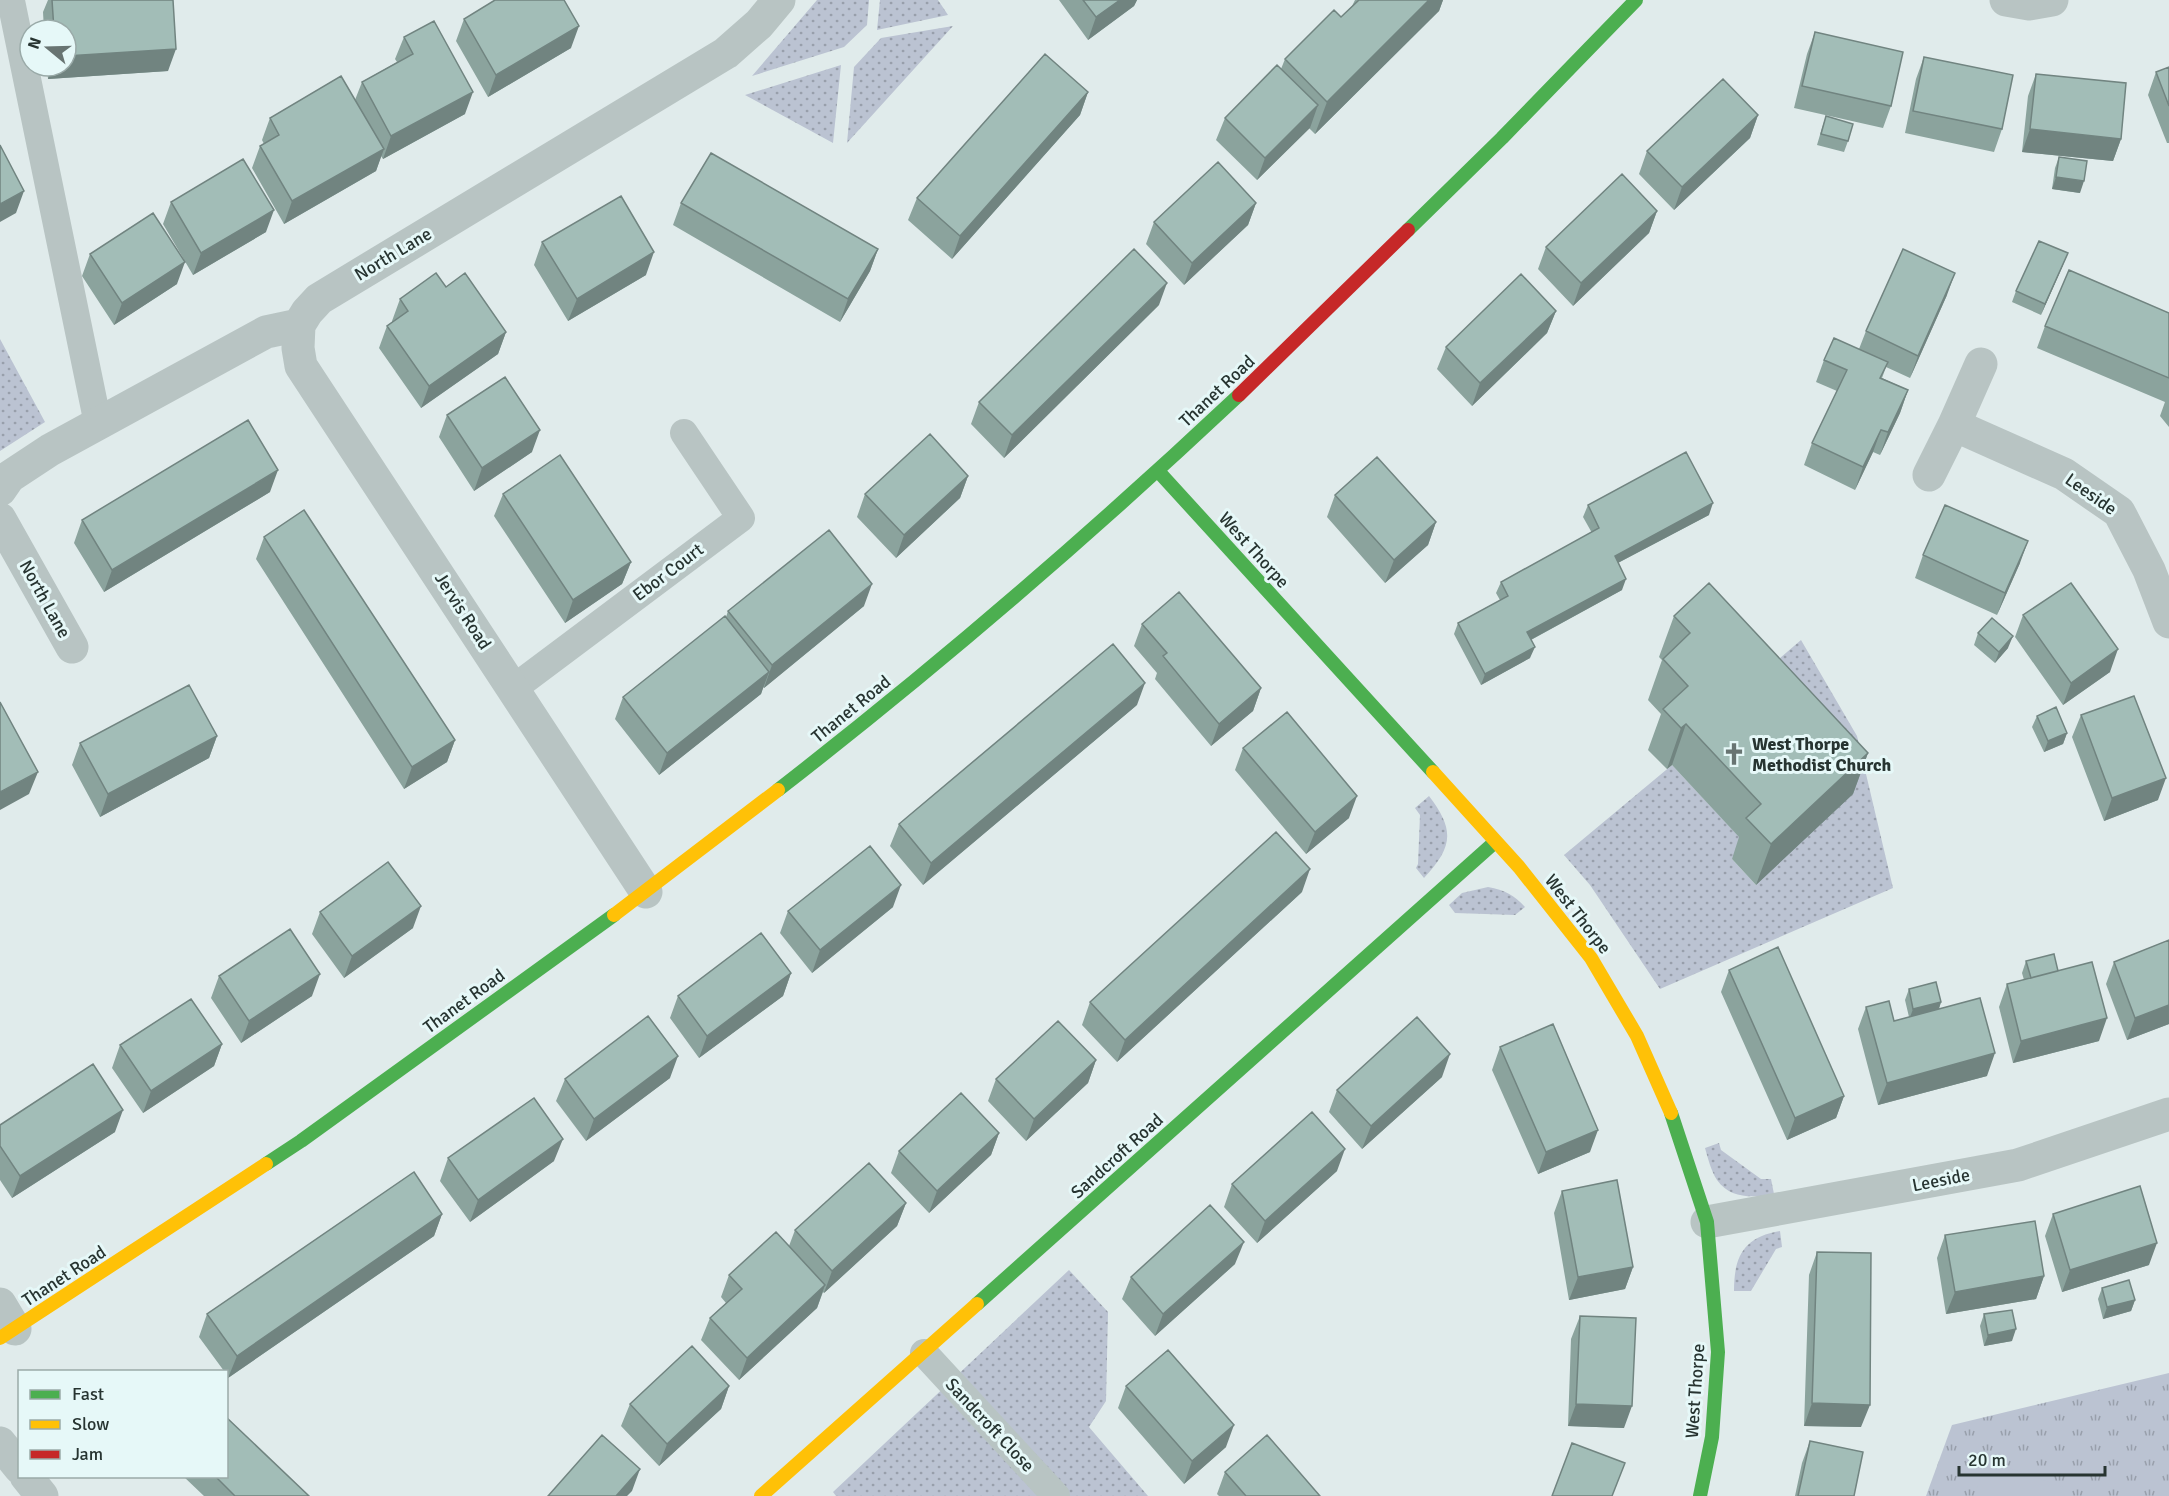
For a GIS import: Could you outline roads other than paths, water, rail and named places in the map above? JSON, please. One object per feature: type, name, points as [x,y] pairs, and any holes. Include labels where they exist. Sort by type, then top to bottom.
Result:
[{"type":"street","name":"North Lane","points":[[299,325],[319,298],[726,53],[759,24],[779,0]]},
{"type":"street","name":"Thanet Road","points":[[5,1324],[302,1141],[646,892],[810,765],[1000,611],[1158,471],[1276,360],[1502,138],[1636,0]]},
{"type":"street","points":[[2006,0],[2029,4],[2052,0]]},
{"type":"street","points":[[0,490],[9,477],[50,450],[266,332],[299,325]]},
{"type":"street","name":"Jervis Road","points":[[299,325],[298,348],[301,366],[646,892]]},
{"type":"street","points":[[1929,475],[1981,364]]},
{"type":"street","name":"Leeside","points":[[1954,425],[2064,474],[2120,512],[2149,570],[2169,622]]},
{"type":"street","name":"West Thorpe","points":[[1158,471],[1519,867],[1592,958],[1637,1036],[1676,1123],[1707,1222],[1718,1352],[1712,1437],[1700,1496]]},
{"type":"street","name":"North Lane","points":[[0,519],[72,647]]},
{"type":"street","name":"Sandcroft Road","points":[[761,1496],[1495,842]]},
{"type":"street","name":"Leeside","points":[[1707,1222],[2018,1165],[2169,1114]]},
{"type":"street","points":[[0,1443],[18,1466]]},
{"type":"street","points":[[28,1478],[42,1496]]},
{"type":"lane","points":[[11,1],[98,424]]},
{"type":"lane","name":"Ebor Court","points":[[514,688],[741,518],[684,433]]},
{"type":"lane","name":"Sandcroft Close","points":[[924,1353],[1056,1496]]},
{"type":"place","name":"West Thorpe Methodist Church","points":[[1734,754]]}]
